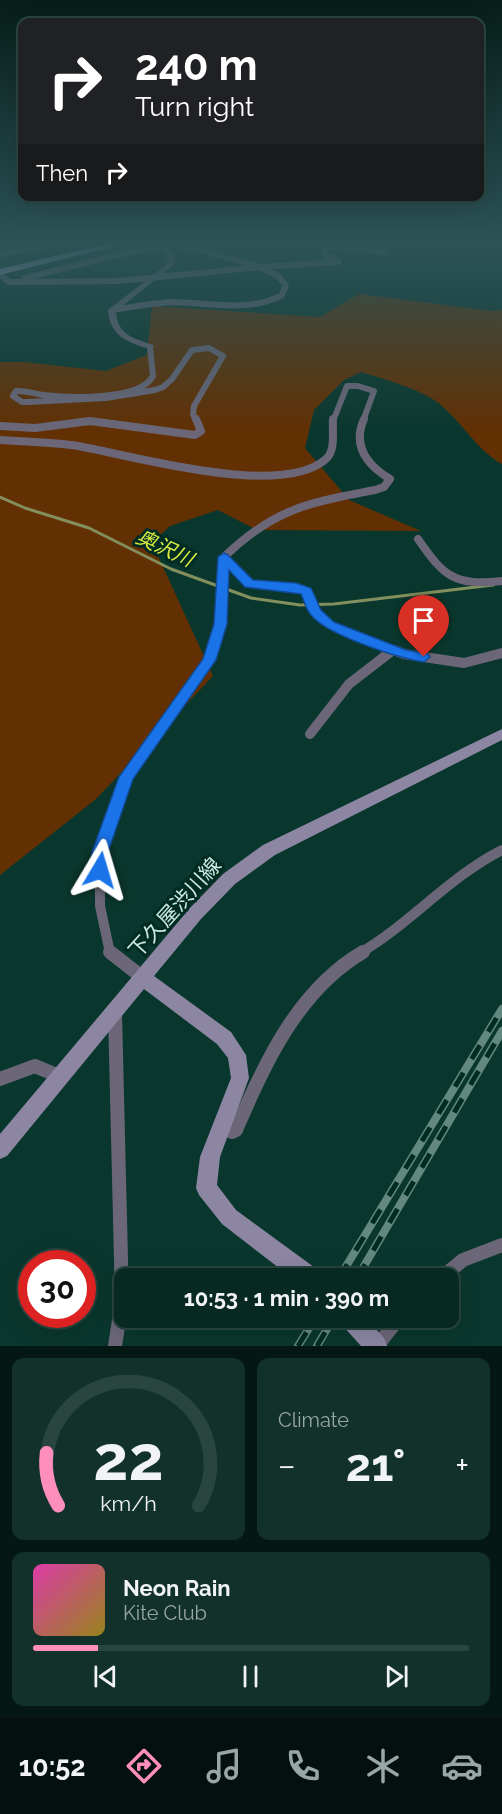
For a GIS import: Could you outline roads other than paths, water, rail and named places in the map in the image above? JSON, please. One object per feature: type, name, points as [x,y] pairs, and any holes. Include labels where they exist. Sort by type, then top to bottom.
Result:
[{"type":"main road","name":"下久屋渋川線","points":[[0,1149],[195,914],[248,863],[303,831],[502,734]]},
{"type":"main road","points":[[142,977],[224,1038],[237,1055],[240,1078],[210,1157],[206,1188],[229,1217],[297,1268]]},
{"type":"main road","points":[[358,1328],[370,1343]]},
{"type":"street","points":[[112,310],[116,307]]},
{"type":"street","points":[[112,310],[133,307]]},
{"type":"street","points":[[0,426],[35,428],[90,421],[129,425],[183,435],[198,434],[200,427],[193,414],[194,406],[223,356],[214,350],[205,348],[189,353],[172,379],[164,387],[155,390],[106,398],[28,402],[22,402],[12,396],[20,390],[31,395],[93,396],[127,392],[151,380],[153,376],[150,347],[119,335],[114,327],[112,310]]},
{"type":"street","points":[[0,440],[81,446],[159,465],[202,471],[282,475],[306,472],[330,453],[333,446],[333,417],[347,386],[358,386],[374,391],[374,399],[358,433],[367,462],[390,479],[384,487],[299,506],[240,541],[224,557],[220,624],[209,660],[127,777],[100,852],[100,906],[110,953],[142,977]]},
{"type":"street","points":[[418,539],[439,570],[457,581],[475,585],[502,581]]},
{"type":"street","points":[[224,557],[250,584],[296,587],[307,591],[315,612],[330,625],[404,654],[464,663],[502,653]]},
{"type":"street","points":[[310,734],[349,684],[393,650]]},
{"type":"street","points":[[222,1127],[232,1132],[236,1130],[281,1035],[320,987],[340,967],[388,935],[457,877],[502,850]]},
{"type":"street","points":[[115,1013],[122,1301],[115,1346]]},
{"type":"street","points":[[0,1079],[35,1066],[61,1077]]},
{"type":"street","points":[[453,1268],[463,1260],[502,1245]]},
{"type":"street","points":[[370,1343],[387,1328]]},
{"type":"waterway","name":"奥沢川","points":[[0,497],[25,508],[89,528],[171,569],[251,598],[300,605],[334,604],[493,585]]},
{"type":"railway","points":[[345,1268],[502,1009]]},
{"type":"railway","points":[[363,1268],[502,1031]]},
{"type":"railway","points":[[298,1346],[309,1328]]},
{"type":"railway","points":[[317,1346],[328,1328]]}]
